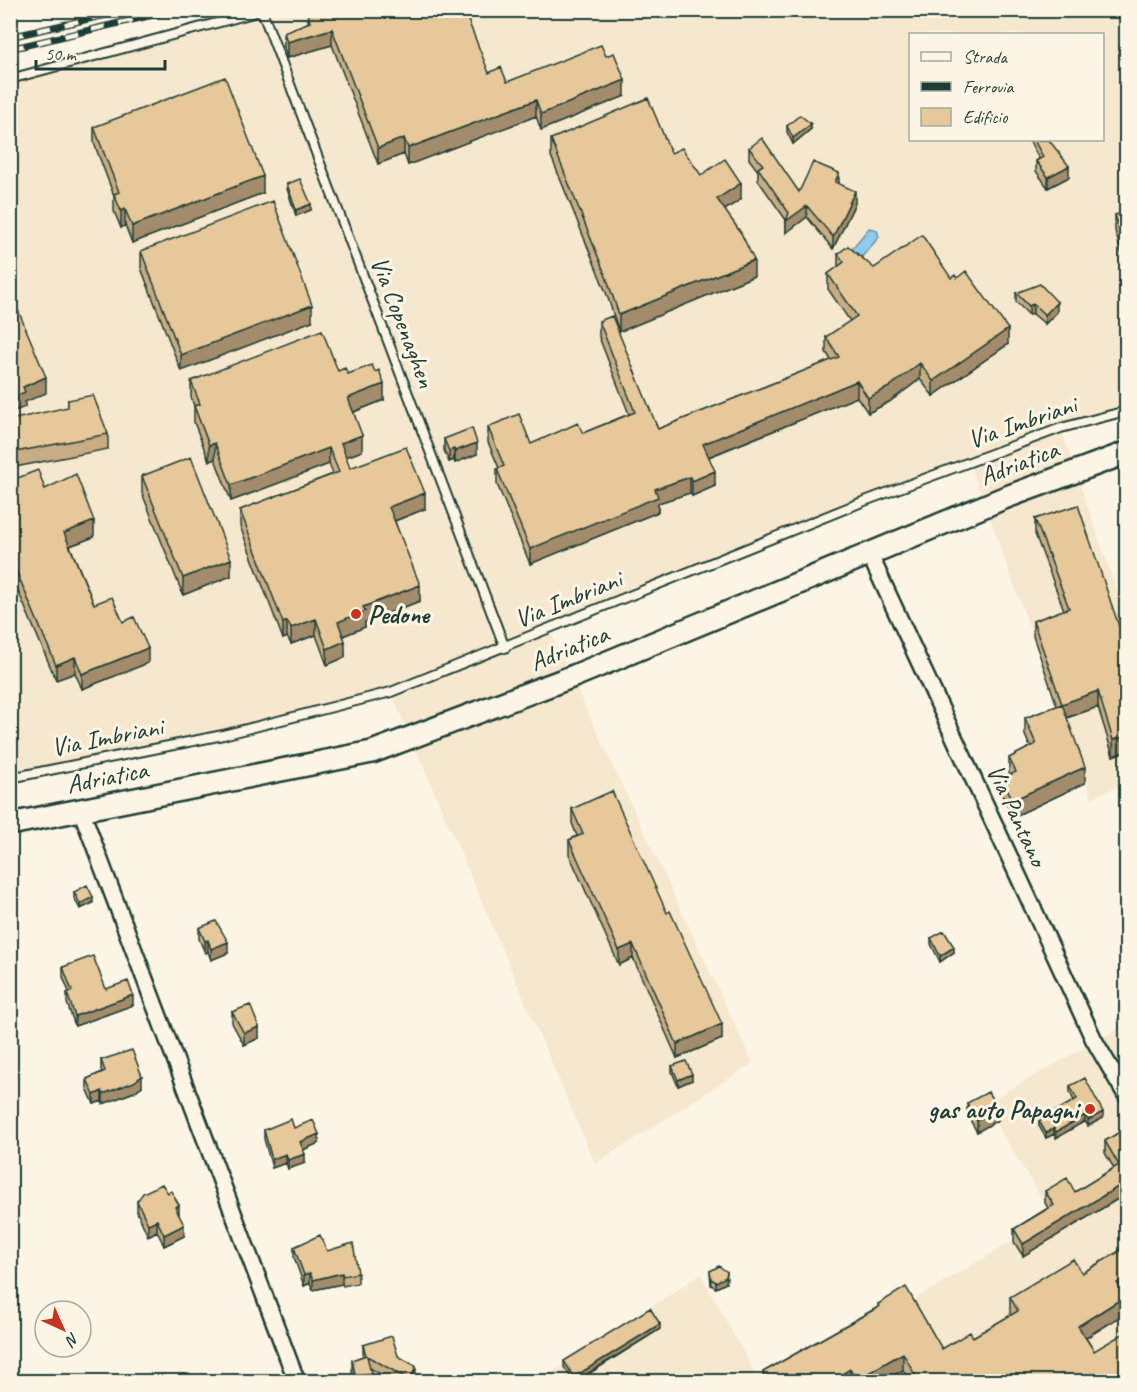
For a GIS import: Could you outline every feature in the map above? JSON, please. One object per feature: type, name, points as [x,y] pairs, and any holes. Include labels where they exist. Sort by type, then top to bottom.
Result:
[{"type":"main road","name":"Adriatica","points":[[10,824],[372,752],[574,676],[1004,498],[1126,453]]},
{"type":"street","name":"Via Pantano","points":[[869,553],[1094,1040],[1126,1095]]},
{"type":"street","points":[[81,810],[297,1382]]},
{"type":"lane","points":[[10,79],[263,11]]},
{"type":"lane","name":"Via Copenaghen","points":[[263,11],[505,648]]},
{"type":"lane","name":"Via Imbriani","points":[[10,778],[223,735],[392,692],[862,502],[1061,428],[1126,411]]},
{"type":"shaded area","points":[[264,11],[1126,11],[1126,411],[1061,429],[1126,617],[1126,783],[1092,798],[969,462],[549,630],[753,1063],[595,1164],[391,692],[223,735],[11,778],[11,79]]},
{"type":"shaded area","points":[[1126,1024],[1126,1381],[775,1382],[1053,1217],[984,1104]]},
{"type":"shaded area","points":[[701,1274],[759,1381],[537,1382]]},
{"type":"water","points":[[869,228],[877,230],[879,237],[860,259],[850,251]]},
{"type":"building","points":[[322,10],[436,10],[437,13],[443,10],[464,10],[489,73],[501,67],[507,82],[601,45],[606,56],[614,53],[625,80],[541,114],[536,100],[408,148],[404,138],[378,148],[332,29],[287,42],[284,32],[310,22],[308,15]]},
{"type":"building","points":[[225,77],[263,176],[132,226],[125,209],[121,211],[114,194],[119,192],[94,127]]},
{"type":"building","points":[[648,98],[671,153],[682,148],[701,175],[725,159],[741,183],[717,199],[741,233],[754,260],[619,315],[551,139]]},
{"type":"building","points":[[800,115],[811,124],[793,138],[787,126]]},
{"type":"building","points":[[762,138],[799,192],[813,162],[839,173],[835,182],[855,191],[833,237],[807,206],[786,221],[789,213],[758,168],[763,165],[749,148]]},
{"type":"building","points":[[1035,141],[1050,141],[1069,166],[1048,177],[1036,161],[1043,157]]},
{"type":"building","points":[[300,179],[311,204],[296,210],[287,184]]},
{"type":"building","points":[[273,201],[312,305],[181,355],[141,251]]},
{"type":"building","points":[[1126,212],[1126,252],[1115,215]]},
{"type":"building","points":[[922,235],[951,278],[955,275],[957,278],[966,271],[1008,329],[933,381],[920,363],[889,387],[868,398],[857,381],[703,444],[715,471],[692,481],[690,477],[655,489],[658,497],[530,549],[497,469],[504,466],[488,427],[519,414],[531,444],[578,423],[583,433],[635,412],[599,321],[612,316],[658,429],[839,357],[826,337],[857,316],[828,274],[844,262],[838,254],[848,246],[874,268]]},
{"type":"building","points":[[1040,284],[1057,302],[1045,315],[1033,304],[1029,306],[1016,293]]},
{"type":"building","points":[[10,291],[46,377],[23,387],[25,392],[10,398]]},
{"type":"building","points":[[322,330],[338,371],[345,368],[348,374],[372,365],[375,372],[379,370],[384,384],[348,398],[362,435],[341,443],[350,468],[406,447],[425,493],[389,507],[420,585],[363,607],[365,611],[338,622],[345,641],[327,649],[316,619],[291,628],[287,621],[283,623],[240,510],[339,472],[329,448],[231,485],[215,443],[209,445],[194,406],[200,404],[191,381]]},
{"type":"building","points":[[93,395],[108,434],[10,453],[10,420],[68,407],[68,400]]},
{"type":"building","points":[[472,428],[477,443],[449,451],[444,439]]},
{"type":"building","points":[[191,457],[231,559],[183,578],[142,476]]},
{"type":"building","points":[[38,470],[45,489],[76,474],[94,521],[64,533],[94,604],[112,597],[123,622],[134,617],[148,648],[82,674],[75,657],[56,665],[10,556],[10,481]]},
{"type":"building","points":[[1078,505],[1126,647],[1126,736],[1113,740],[1098,691],[1062,704],[1033,621],[1069,608],[1035,519]]},
{"type":"building","points":[[1062,704],[1085,767],[1013,800],[1002,779],[1016,772],[1009,758],[1036,744],[1025,718]]},
{"type":"building","points":[[612,791],[667,913],[670,911],[722,1024],[677,1044],[633,944],[619,950],[569,840],[583,834],[572,809]]},
{"type":"building","points":[[87,885],[93,897],[80,904],[74,892]]},
{"type":"building","points":[[216,921],[228,942],[211,949],[208,940],[205,941],[199,928]]},
{"type":"building","points":[[944,931],[954,947],[940,956],[931,938]]},
{"type":"building","points":[[93,956],[106,989],[128,981],[133,995],[75,1016],[67,993],[72,991],[63,967]]},
{"type":"building","points":[[250,1005],[259,1027],[244,1033],[232,1012]]},
{"type":"building","points":[[132,1050],[142,1076],[134,1082],[103,1094],[102,1091],[94,1095],[87,1079],[105,1071],[101,1060]]},
{"type":"building","points":[[686,1061],[692,1074],[678,1080],[672,1066]]},
{"type":"building","points":[[1085,1078],[1103,1112],[1088,1120],[1085,1115],[1056,1132],[1054,1128],[1046,1133],[1039,1121],[1077,1099],[1070,1086]]},
{"type":"building","points":[[988,1092],[998,1109],[977,1121],[967,1103]]},
{"type":"building","points":[[291,1119],[294,1128],[313,1120],[319,1134],[300,1142],[305,1154],[288,1160],[286,1154],[272,1159],[264,1130]]},
{"type":"building","points":[[1126,1128],[1126,1182],[1023,1244],[1014,1229],[1054,1205],[1045,1191],[1067,1178],[1075,1192],[1119,1165],[1105,1141]]},
{"type":"building","points":[[162,1184],[168,1193],[171,1191],[179,1205],[175,1207],[184,1225],[164,1235],[157,1220],[148,1224],[137,1201],[143,1193]]},
{"type":"building","points":[[320,1235],[327,1251],[353,1243],[358,1273],[343,1276],[342,1273],[313,1280],[310,1273],[304,1275],[294,1247]]},
{"type":"building","points":[[1126,1245],[1126,1278],[1117,1283],[1126,1296],[1078,1326],[1094,1351],[1126,1332],[1126,1382],[1109,1382],[1106,1376],[1097,1382],[919,1382],[903,1353],[856,1380],[850,1369],[829,1382],[768,1382],[763,1372],[879,1307],[878,1304],[906,1287],[942,1349],[970,1332],[973,1337],[1018,1311],[1010,1297],[1073,1259],[1082,1273],[1122,1250],[1121,1248]]},
{"type":"building","points":[[719,1266],[727,1272],[726,1277],[716,1282],[711,1279],[710,1271]]},
{"type":"building","points":[[650,1308],[660,1324],[574,1377],[564,1361]]},
{"type":"building","points":[[392,1336],[398,1356],[416,1366],[410,1380],[367,1356],[371,1373],[356,1378],[352,1360],[366,1355],[363,1345]]},
{"type":"railway","points":[[10,37],[128,10]]},
{"type":"railway","points":[[10,49],[174,10]]},
{"type":"place","name":"Pedone","points":[[356,614]]},
{"type":"place","name":"gas auto Papagni","points":[[1090,1109]]}]
